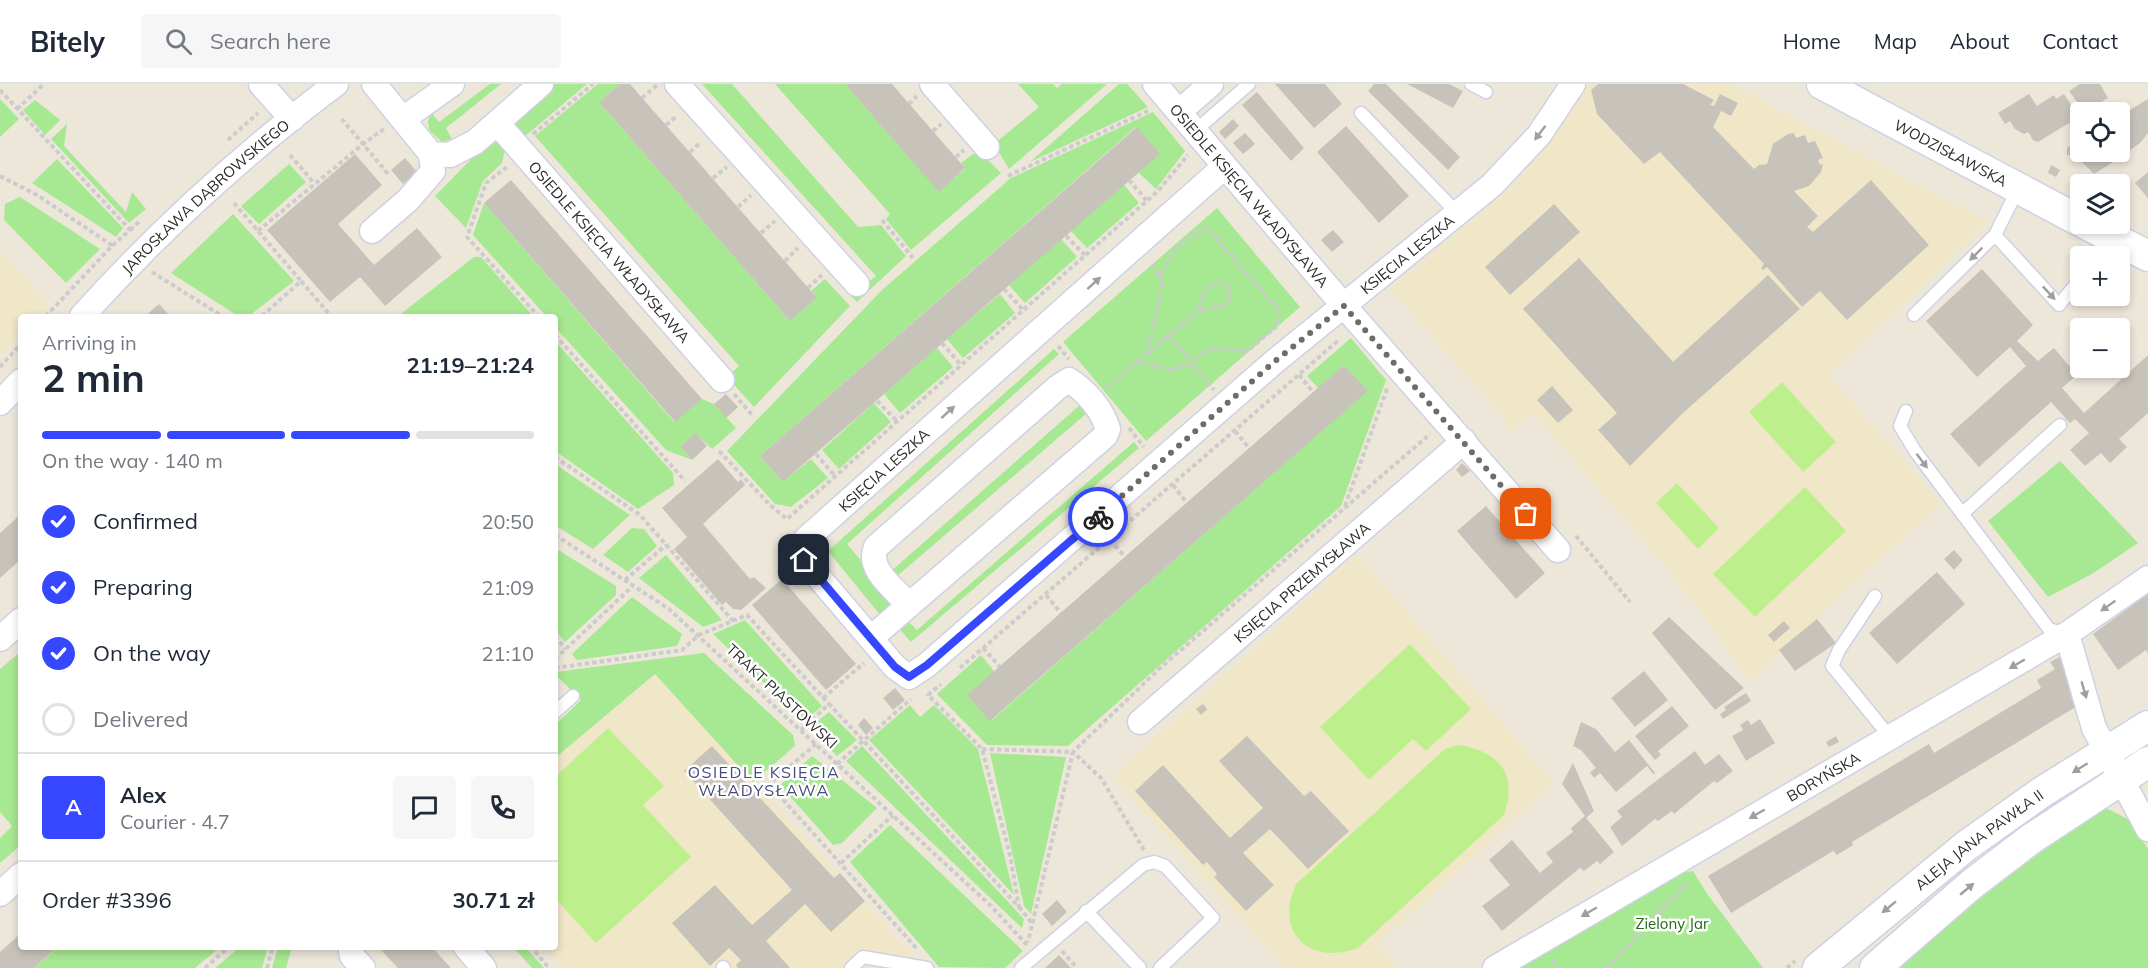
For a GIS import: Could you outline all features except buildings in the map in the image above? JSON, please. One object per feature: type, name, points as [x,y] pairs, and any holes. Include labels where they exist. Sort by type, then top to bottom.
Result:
[{"type":"street","points":[[261,84],[292,118]]},
{"type":"street","name":"JAROSŁAWA DĄBROWSKIEGO","points":[[84,314],[134,260],[243,159],[336,84]]},
{"type":"street","points":[[372,231],[408,200],[433,171],[431,154],[374,84]]},
{"type":"street","points":[[403,119],[452,84]]},
{"type":"street","points":[[431,154],[450,155],[475,142],[541,84]]},
{"type":"street","points":[[677,84],[857,284]]},
{"type":"street","points":[[932,84],[987,147]]},
{"type":"street","points":[[1180,111],[1211,84]]},
{"type":"street","name":"KSIĘCIA LESZKA","points":[[1224,166],[806,539],[804,560],[872,647],[909,677],[927,665],[1274,362],[1492,185],[1539,135],[1573,84]]},
{"type":"street","name":"WODZISŁAWSKA","points":[[1822,84],[2070,216]]},
{"type":"street","name":"OSIEDLE KSIĘCIA WŁADYSŁAWA","points":[[1151,92],[1180,111],[1193,141],[1224,166],[1558,550]]},
{"type":"street","name":"OSIEDLE KSIĘCIA WŁADYSŁAWA","points":[[497,123],[722,380]]},
{"type":"street","points":[[2100,234],[2117,246]]},
{"type":"street","points":[[872,647],[909,605],[1105,436],[1108,429],[1105,420],[1079,387],[1069,380],[1058,387],[876,547],[872,556],[874,566],[909,605]]},
{"type":"street","name":"KSIĘCIA PRZEMYSŁAWA","points":[[1140,722],[1464,441]]},
{"type":"street","name":"BORYŃSKA","points":[[1495,968],[2067,634],[2148,578]]},
{"type":"street","points":[[0,639],[18,623]]},
{"type":"street","points":[[2067,634],[2094,728],[2148,829]]},
{"type":"street","name":"ALEJA JANA PAWŁA II","points":[[1818,968],[1966,846],[2148,726]]},
{"type":"street","name":"ALEJA JANA PAWŁA II","points":[[1875,968],[1963,892],[2031,839],[2148,762]]},
{"type":"street","points":[[0,894],[18,878]]},
{"type":"street","points":[[351,950],[352,956],[363,968]]},
{"type":"street","points":[[468,950],[484,968]]},
{"type":"lane","points":[[1193,141],[1249,84]]},
{"type":"lane","points":[[1471,84],[1486,92]]},
{"type":"lane","points":[[1361,113],[1458,214]]},
{"type":"lane","points":[[1914,315],[1995,235],[2019,188]]},
{"type":"lane","points":[[1995,235],[2060,305],[2070,292]]},
{"type":"lane","points":[[1906,411],[1900,426],[1915,451],[2049,629],[2067,634]]},
{"type":"lane","points":[[1962,514],[2060,425]]},
{"type":"lane","points":[[1875,596],[1839,650],[1832,666],[1890,737]]},
{"type":"lane","points":[[558,709],[573,696]]},
{"type":"lane","points":[[1021,968],[1143,865],[1154,862],[1165,866],[1213,918],[1160,968]]},
{"type":"lane","points":[[1086,911],[1140,968]]},
{"type":"lane","points":[[851,968],[863,957],[926,963]]},
{"type":"path","points":[[17,109],[44,84]]},
{"type":"path","points":[[532,135],[593,84]]},
{"type":"path","points":[[642,98],[658,84]]},
{"type":"path","points":[[0,90],[130,230],[48,314]]},
{"type":"path","points":[[1008,176],[1154,108],[1151,92]]},
{"type":"path","points":[[666,125],[682,111]]},
{"type":"path","points":[[340,117],[389,176]]},
{"type":"path","points":[[690,152],[706,138]]},
{"type":"path","points":[[719,451],[786,519],[1147,201],[1193,141]]},
{"type":"path","points":[[258,231],[363,144]]},
{"type":"path","points":[[290,155],[314,183]]},
{"type":"path","points":[[713,178],[730,165]]},
{"type":"path","points":[[516,167],[508,166],[486,183],[467,237],[536,314]]},
{"type":"path","points":[[0,176],[37,195],[219,314]]},
{"type":"path","points":[[1129,180],[1147,201]]},
{"type":"path","points":[[738,207],[754,192]]},
{"type":"path","points":[[234,203],[329,314]]},
{"type":"path","points":[[760,233],[778,219]]},
{"type":"path","points":[[882,220],[913,258]]},
{"type":"path","points":[[1138,362],[1170,370],[1191,362],[1212,348],[1247,351],[1277,326],[1279,315],[1276,307],[1207,228],[1190,235],[1174,251],[1159,276]]},
{"type":"path","points":[[1066,236],[1085,255]]},
{"type":"path","points":[[785,261],[801,245]]},
{"type":"path","points":[[1146,355],[1163,281],[1151,264]]},
{"type":"path","points":[[808,288],[824,272]]},
{"type":"path","points":[[264,314],[302,281]]},
{"type":"path","points":[[1100,394],[1198,312],[1227,304],[1230,293],[1227,285],[1219,281],[1209,286],[1201,296],[1198,312]]},
{"type":"path","points":[[1004,289],[1023,310]]},
{"type":"path","points":[[952,675],[1346,334]]},
{"type":"path","points":[[1169,335],[1220,397]]},
{"type":"path","points":[[558,338],[685,481]]},
{"type":"path","points":[[942,343],[961,365]]},
{"type":"path","points":[[0,367],[18,347]]},
{"type":"path","points":[[1299,375],[1313,392]]},
{"type":"path","points":[[1344,509],[1392,377]]},
{"type":"path","points":[[877,401],[897,421]]},
{"type":"path","points":[[1032,924],[1073,752],[1159,669],[1437,428]]},
{"type":"path","points":[[1235,431],[1249,448]]},
{"type":"path","points":[[816,454],[835,476]]},
{"type":"path","points":[[558,459],[640,515],[733,621]]},
{"type":"path","points":[[1173,485],[1187,503]]},
{"type":"path","name":"TRAKT PIASTOWSKI","points":[[558,537],[669,609],[699,635],[991,906],[1027,946],[1032,924]]},
{"type":"path","points":[[1110,540],[1125,557]]},
{"type":"path","points":[[625,580],[666,544]]},
{"type":"path","points":[[558,656],[633,586]]},
{"type":"path","points":[[1046,595],[1061,613]]},
{"type":"path","points":[[558,668],[682,650],[699,635],[747,615],[1019,907],[1032,924]]},
{"type":"path","points":[[558,639],[566,648]]},
{"type":"path","points":[[823,698],[872,647]]},
{"type":"path","points":[[983,648],[1000,667]]},
{"type":"path","points":[[928,695],[944,681]]},
{"type":"path","points":[[923,688],[982,749],[1010,855],[1019,907]]},
{"type":"path","points":[[837,764],[914,696]]},
{"type":"path","points":[[801,730],[829,704]]},
{"type":"path","points":[[816,744],[769,784],[926,963]]},
{"type":"path","points":[[982,749],[1073,752],[1101,778],[1144,851]]},
{"type":"path","points":[[840,863],[893,815]]},
{"type":"path","points":[[1607,968],[1695,874],[1686,856]]},
{"type":"path","points":[[1058,947],[1077,968]]},
{"type":"path","points":[[205,968],[225,950]]},
{"type":"path","points":[[267,968],[272,950]]},
{"type":"path","points":[[533,950],[549,968]]},
{"type":"shaded area","points":[[1587,84],[1731,84],[1988,222],[1829,376],[1941,503],[1750,681],[1679,583],[1534,415],[1507,433],[1505,419],[1390,289],[1515,184],[1540,154]]},
{"type":"shaded area","points":[[0,250],[50,305],[41,314],[18,314],[18,338],[0,356]]},
{"type":"shaded area","points":[[1353,558],[1361,558],[1554,783],[1379,944],[1399,968],[1285,968],[1112,777]]},
{"type":"shaded area","points":[[655,674],[915,957],[913,968],[563,968],[548,950],[558,950],[558,755]]},
{"type":"green space","points":[[490,84],[501,84],[446,128],[452,139],[442,142],[429,130],[428,121],[431,112],[439,122]]},
{"type":"green space","points":[[553,84],[587,84],[524,137],[514,126],[517,117]]},
{"type":"green space","points":[[598,84],[620,84],[599,102],[790,321],[817,298],[811,291],[825,279],[850,306],[754,407],[727,377],[739,366],[535,136]]},
{"type":"green space","points":[[702,84],[732,84],[858,227],[881,225],[906,256],[857,302],[851,296],[876,276]]},
{"type":"green space","points":[[775,84],[845,84],[939,191],[965,169],[961,163],[973,154],[984,156],[1001,173],[911,250],[886,219],[890,214]]},
{"type":"green space","points":[[1018,84],[1053,84],[1057,88],[1062,84],[1107,84],[1009,169],[994,144],[1039,107]]},
{"type":"green space","points":[[1119,84],[1127,84],[1148,107],[1030,162]]},
{"type":"green space","points":[[0,99],[19,119],[0,137]]},
{"type":"green space","points":[[35,100],[60,120],[45,135],[23,110]]},
{"type":"green space","points":[[1153,112],[1185,151],[1156,189],[1138,172],[1136,127],[760,456],[783,482],[811,459],[828,478],[791,507],[775,504],[727,451],[882,290],[1011,178]]},
{"type":"green space","points":[[67,124],[64,146],[126,212],[132,192],[146,209],[129,223],[51,139]]},
{"type":"green space","points":[[489,141],[506,145],[502,163],[483,181],[466,228],[435,196]]},
{"type":"green space","points":[[57,159],[123,228],[116,237],[32,183]]},
{"type":"green space","points":[[289,164],[306,182],[259,224],[241,206]]},
{"type":"green space","points":[[1124,185],[1139,203],[1087,248],[1071,231]]},
{"type":"green space","points":[[20,197],[100,249],[66,283],[4,220],[5,204]]},
{"type":"green space","points":[[484,203],[674,422],[702,399],[714,404],[736,428],[712,449],[696,434],[680,447],[692,460],[666,450],[558,330],[558,314],[544,314],[473,235]]},
{"type":"green space","points":[[1217,208],[1300,307],[1146,441],[1063,342]]},
{"type":"green space","points":[[233,214],[294,281],[252,314],[235,314],[171,273]]},
{"type":"green space","points":[[1061,239],[1077,257],[1025,303],[1009,285]]},
{"type":"green space","points":[[474,257],[481,257],[531,314],[438,314],[401,314]]},
{"type":"green space","points":[[1000,294],[1015,313],[963,358],[947,339]]},
{"type":"green space","points":[[1351,338],[1386,380],[1341,506],[1068,746],[987,745],[937,694],[981,655],[994,671],[991,721],[1367,391],[1344,365],[1318,388],[1307,376]]},
{"type":"green space","points":[[558,344],[673,473],[674,485],[638,509],[558,453]]},
{"type":"green space","points":[[937,348],[953,367],[900,413],[884,394]]},
{"type":"green space","points":[[1054,349],[1059,354],[847,544],[897,603],[881,616],[828,551]]},
{"type":"green space","points":[[1782,382],[1836,442],[1803,472],[1749,412]]},
{"type":"green space","points":[[874,403],[891,422],[839,469],[822,450]]},
{"type":"green space","points":[[1080,405],[1087,413],[896,577],[889,573]]},
{"type":"green space","points":[[1134,442],[1139,448],[911,642],[897,626],[906,619],[917,630]]},
{"type":"green space","points":[[2060,461],[2138,543],[2092,574],[2048,597],[1988,521]]},
{"type":"green space","points":[[558,466],[630,515],[593,549],[558,527]]},
{"type":"green space","points":[[1677,483],[1719,528],[1698,549],[1656,503]]},
{"type":"green space","points":[[1805,487],[1846,531],[1755,617],[1713,574]]},
{"type":"green space","points":[[632,528],[644,529],[657,546],[628,572],[603,555]]},
{"type":"green space","points":[[558,550],[616,586],[616,595],[565,642],[558,634]]},
{"type":"green space","points":[[666,555],[722,620],[703,627],[639,578]]},
{"type":"green space","points":[[632,597],[682,634],[677,646],[577,660],[572,654]]},
{"type":"green space","points":[[745,620],[822,706],[804,722],[713,634]]},
{"type":"green space","points":[[1410,644],[1471,709],[1426,751],[1413,739],[1369,780],[1320,727]]},
{"type":"green space","points":[[704,653],[793,735],[795,746],[753,782],[655,674],[558,755],[558,722],[581,700],[558,679],[558,672]]},
{"type":"green space","points":[[18,654],[18,848],[0,863],[0,838],[12,826],[0,812],[0,669]]},
{"type":"green space","points":[[910,705],[920,717],[934,705],[978,749],[1014,895],[869,740]]},
{"type":"green space","points":[[829,712],[857,740],[837,756],[809,728]]},
{"type":"green space","points":[[608,728],[664,786],[643,805],[691,857],[596,943],[558,901],[558,774]]},
{"type":"green space","points":[[1459,745],[1485,753],[1502,767],[1509,788],[1504,815],[1358,948],[1340,952],[1325,952],[1311,948],[1300,941],[1293,930],[1290,917],[1290,901],[1296,884],[1445,749]]},
{"type":"green space","points":[[862,746],[1024,919],[1022,928],[846,761]]},
{"type":"green space","points":[[990,753],[1066,757],[1031,914],[1024,906]]},
{"type":"green space","points":[[812,756],[877,808],[842,843],[833,845],[780,785]]},
{"type":"green space","points":[[2102,806],[2128,819],[2148,849],[2148,968],[1900,968],[1961,913]]},
{"type":"green space","points":[[890,825],[1023,951],[1005,968],[939,967],[850,862]]},
{"type":"green space","name":"Zielony Jar","points":[[1693,871],[1708,895],[1763,968],[1510,968],[1665,875]]},
{"type":"green space","points":[[55,950],[216,950],[195,968],[34,968]]},
{"type":"green space","points":[[236,950],[267,950],[262,968],[215,968]]},
{"type":"green space","points":[[277,950],[291,950],[286,968],[272,968]]},
{"type":"green space","points":[[516,950],[528,950],[544,968],[532,968]]},
{"type":"way so far","points":[[1098,517],[1274,362],[1344,306],[1526,514]]},
{"type":"district","name":"OSIEDLE KSIĘCIA WŁADYSŁAWA","points":[[764,781]]},
{"type":"route","points":[[804,560],[895,667],[909,677],[927,665],[1098,517]]}]
